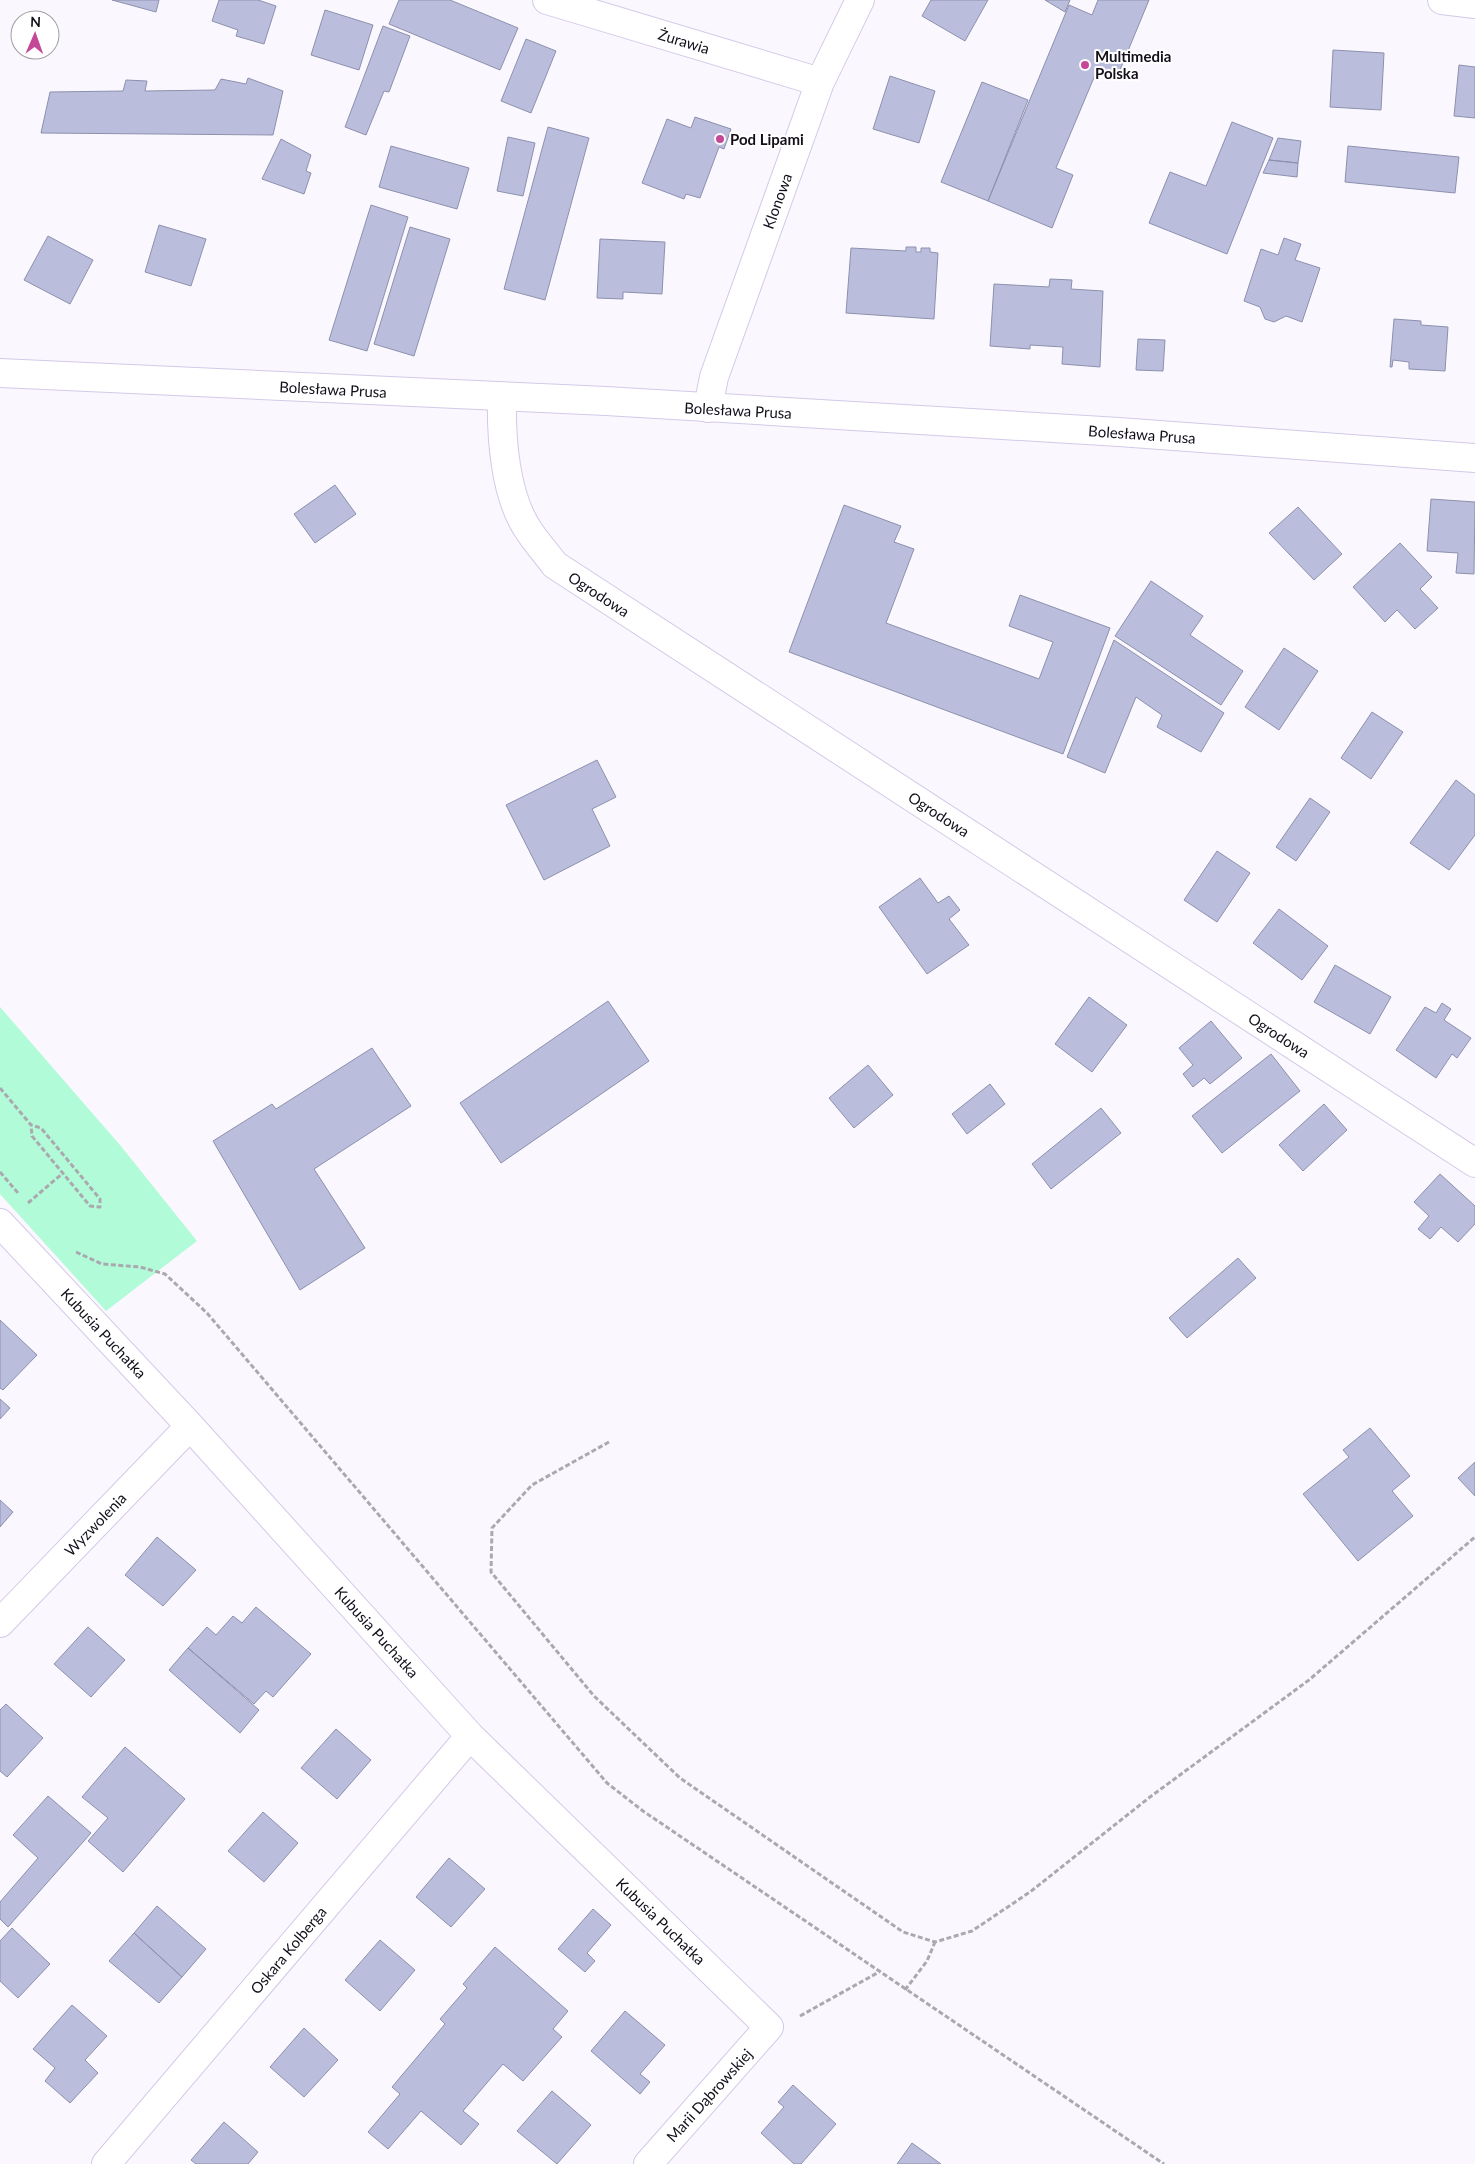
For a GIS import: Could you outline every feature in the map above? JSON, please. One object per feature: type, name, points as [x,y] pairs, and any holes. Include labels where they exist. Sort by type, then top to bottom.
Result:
[{"type":"street","name":"Żurawia","points":[[547,0],[820,82]]},
{"type":"street","name":"Klonowa","points":[[708,408],[714,377],[820,82],[860,0]]},
{"type":"street","points":[[1442,0],[1475,4]]},
{"type":"street","name":"Bolesława Prusa","points":[[0,373],[708,408],[1119,432],[1475,458]]},
{"type":"street","name":"Ogrodowa","points":[[502,397],[502,433],[514,499],[526,527],[555,565],[1475,1163]]},
{"type":"street","name":"Kubusia Puchatka","points":[[0,1223],[190,1426],[470,1736],[769,2027]]},
{"type":"street","name":"Wyzwolenia","points":[[0,1623],[190,1426]]},
{"type":"street","name":"Oskara Kolberga","points":[[106,2164],[470,1736]]},
{"type":"street","name":"Marii Dąbrowskiej","points":[[648,2164],[769,2027]]},
{"type":"path","points":[[0,1088],[31,1125],[41,1128],[100,1199],[100,1207],[90,1206],[32,1136],[31,1125]]},
{"type":"path","points":[[0,1172],[34,1211]]},
{"type":"path","points":[[27,1203],[63,1173]]},
{"type":"path","points":[[67,1248],[102,1264],[140,1267],[165,1274],[206,1313],[607,1783],[642,1811],[1164,2164]]},
{"type":"path","points":[[609,1442],[532,1485],[492,1528],[490,1572],[594,1696],[680,1778],[903,1932],[934,1942],[972,1931],[1030,1892],[1150,1797],[1308,1680],[1475,1537]]},
{"type":"path","points":[[905,1990],[927,1961],[934,1942]]},
{"type":"path","points":[[769,2027],[781,2026],[879,1972]]},
{"type":"green space","points":[[0,1007],[120,1145],[197,1241],[106,1311],[0,1194]]},
{"type":"building","points":[[112,0],[159,0],[156,12]]},
{"type":"building","points":[[219,0],[258,0],[276,6],[264,44],[236,36],[238,30],[212,21]]},
{"type":"building","points":[[399,0],[450,0],[518,28],[500,70],[389,24]]},
{"type":"building","points":[[931,0],[988,0],[965,41],[922,16]]},
{"type":"building","points":[[1045,0],[1070,0],[1065,12]]},
{"type":"building","points":[[1098,0],[1149,0],[1118,75],[1098,68],[1056,168],[1073,175],[1052,228],[988,201],[1069,5],[1092,15]]},
{"type":"building","points":[[325,10],[373,25],[359,70],[311,55]]},
{"type":"building","points":[[383,26],[410,36],[389,92],[384,91],[366,135],[345,127]]},
{"type":"building","points":[[526,39],[556,51],[531,113],[501,101]]},
{"type":"building","points":[[1333,50],[1384,53],[1381,110],[1330,107]]},
{"type":"building","points":[[1459,65],[1475,67],[1475,118],[1454,116]]},
{"type":"building","points":[[890,76],[935,91],[919,143],[873,129]]},
{"type":"building","points":[[248,78],[283,91],[273,135],[41,133],[50,92],[123,91],[126,80],[147,81],[145,91],[215,90],[221,79],[246,84]]},
{"type":"building","points":[[982,82],[1028,100],[988,201],[941,182]]},
{"type":"building","points":[[695,117],[731,129],[724,149],[719,147],[700,198],[686,194],[684,199],[642,183],[667,119],[691,128]]},
{"type":"building","points":[[1232,122],[1273,138],[1227,254],[1149,223],[1170,172],[1206,186]]},
{"type":"building","points":[[548,127],[589,138],[545,300],[504,289]]},
{"type":"building","points":[[508,137],[535,143],[523,196],[497,191]]},
{"type":"building","points":[[1278,138],[1301,141],[1298,163],[1269,160]]},
{"type":"building","points":[[281,139],[311,155],[306,171],[311,173],[304,194],[262,179]]},
{"type":"building","points":[[391,146],[469,168],[457,209],[379,187]]},
{"type":"building","points":[[1348,146],[1459,157],[1455,193],[1345,182]]},
{"type":"building","points":[[1269,160],[1298,163],[1297,177],[1263,173]]},
{"type":"building","points":[[371,205],[408,217],[367,351],[329,340]]},
{"type":"building","points":[[159,225],[206,239],[191,286],[145,272]]},
{"type":"building","points":[[410,227],[450,239],[414,356],[374,344]]},
{"type":"building","points":[[48,236],[93,260],[70,304],[24,280]]},
{"type":"building","points":[[1284,238],[1301,244],[1295,260],[1320,268],[1302,322],[1286,316],[1274,322],[1265,319],[1260,307],[1244,301],[1261,249],[1278,255]]},
{"type":"building","points":[[600,239],[665,242],[662,294],[623,292],[623,299],[597,298]]},
{"type":"building","points":[[906,247],[916,247],[916,252],[921,252],[921,248],[930,248],[930,252],[938,253],[934,319],[846,313],[851,248],[906,251]]},
{"type":"building","points":[[1050,279],[1072,280],[1071,289],[1103,291],[1100,367],[1062,364],[1063,347],[1030,345],[1030,349],[990,346],[994,284],[1049,287]]},
{"type":"building","points":[[1394,319],[1421,321],[1421,325],[1448,327],[1445,371],[1409,369],[1409,362],[1393,360],[1392,367],[1390,367]]},
{"type":"building","points":[[1138,339],[1165,340],[1163,371],[1136,370]]},
{"type":"building","points":[[335,485],[356,514],[315,543],[294,514]]},
{"type":"building","points":[[1431,499],[1475,502],[1474,574],[1456,573],[1458,553],[1427,551]]},
{"type":"building","points":[[844,505],[901,526],[894,542],[914,549],[886,623],[1039,679],[1053,642],[1009,626],[1020,595],[1110,628],[1063,754],[789,652]]},
{"type":"building","points":[[1298,507],[1342,554],[1314,580],[1269,533]]},
{"type":"building","points":[[1400,543],[1432,577],[1420,589],[1438,608],[1415,629],[1397,610],[1385,622],[1353,587]]},
{"type":"building","points":[[1151,581],[1203,616],[1190,635],[1243,671],[1221,705],[1115,636]]},
{"type":"building","points":[[1114,640],[1224,713],[1201,752],[1157,727],[1162,715],[1136,697],[1105,773],[1067,757]]},
{"type":"building","points":[[1284,648],[1318,671],[1279,730],[1245,707]]},
{"type":"building","points":[[1372,712],[1403,732],[1371,779],[1341,758]]},
{"type":"building","points":[[597,760],[616,797],[592,809],[610,846],[544,880],[506,805]]},
{"type":"building","points":[[1456,780],[1475,795],[1475,835],[1449,870],[1410,843]]},
{"type":"building","points":[[1310,798],[1330,812],[1296,861],[1276,847]]},
{"type":"building","points":[[1217,851],[1250,873],[1217,922],[1184,900]]},
{"type":"building","points":[[920,878],[938,903],[949,896],[960,910],[949,919],[969,945],[927,974],[879,907]]},
{"type":"building","points":[[1279,909],[1328,946],[1302,980],[1253,943]]},
{"type":"building","points":[[1335,965],[1391,997],[1370,1034],[1314,1002]]},
{"type":"building","points":[[1089,997],[1127,1025],[1092,1072],[1055,1044]]},
{"type":"building","points":[[608,1001],[649,1061],[501,1163],[460,1103]]},
{"type":"building","points":[[1442,1003],[1451,1009],[1444,1020],[1471,1038],[1457,1058],[1452,1054],[1436,1078],[1396,1050],[1425,1007],[1436,1013]]},
{"type":"building","points":[[1211,1021],[1242,1058],[1210,1084],[1204,1078],[1193,1087],[1183,1074],[1193,1065],[1179,1048]]},
{"type":"building","points":[[372,1048],[411,1106],[314,1169],[365,1248],[300,1290],[213,1141],[272,1104],[276,1109]]},
{"type":"building","points":[[1271,1054],[1300,1091],[1222,1153],[1192,1116]]},
{"type":"building","points":[[868,1065],[893,1095],[854,1128],[829,1098]]},
{"type":"building","points":[[990,1084],[1005,1104],[967,1134],[952,1114]]},
{"type":"building","points":[[1324,1104],[1347,1130],[1303,1171],[1279,1145]]},
{"type":"building","points":[[1101,1108],[1121,1133],[1051,1189],[1032,1164]]},
{"type":"building","points":[[1440,1174],[1475,1206],[1475,1224],[1458,1242],[1441,1227],[1430,1239],[1418,1229],[1429,1216],[1414,1202]]},
{"type":"building","points":[[1238,1258],[1256,1278],[1187,1338],[1169,1318]]},
{"type":"building","points":[[0,1320],[37,1355],[3,1390],[0,1388]]},
{"type":"building","points":[[0,1399],[10,1408],[0,1419]]},
{"type":"building","points":[[1370,1428],[1410,1476],[1392,1491],[1413,1516],[1358,1561],[1303,1494],[1349,1457],[1343,1450]]},
{"type":"building","points":[[1475,1462],[1475,1496],[1458,1478]]},
{"type":"building","points":[[0,1500],[13,1512],[0,1527]]},
{"type":"building","points":[[157,1537],[196,1570],[163,1606],[125,1575]]},
{"type":"building","points":[[256,1607],[311,1654],[273,1697],[266,1691],[254,1704],[188,1648],[207,1627],[216,1635],[233,1616],[242,1623]]},
{"type":"building","points":[[88,1627],[125,1660],[91,1697],[54,1664]]},
{"type":"building","points":[[188,1648],[259,1710],[240,1733],[169,1670]]},
{"type":"building","points":[[6,1704],[43,1738],[7,1777],[0,1771],[0,1710]]},
{"type":"building","points":[[336,1729],[371,1760],[337,1799],[301,1768]]},
{"type":"building","points":[[125,1747],[185,1799],[123,1872],[88,1841],[108,1818],[82,1797]]},
{"type":"building","points":[[48,1796],[91,1833],[8,1927],[0,1919],[0,1902],[38,1858],[13,1835]]},
{"type":"building","points":[[263,1812],[298,1843],[264,1882],[228,1851]]},
{"type":"building","points":[[449,1858],[485,1889],[451,1927],[416,1897]]},
{"type":"building","points":[[157,1906],[206,1949],[182,1977],[134,1933]]},
{"type":"building","points":[[593,1909],[611,1925],[587,1953],[595,1961],[585,1972],[558,1949]]},
{"type":"building","points":[[12,1928],[50,1964],[18,1998],[0,1981],[0,1941]]},
{"type":"building","points":[[134,1933],[182,1977],[159,2003],[109,1961]]},
{"type":"building","points":[[380,1940],[415,1970],[380,2011],[345,1980]]},
{"type":"building","points":[[495,1947],[568,2011],[553,2029],[562,2037],[523,2081],[503,2064],[463,2111],[479,2124],[461,2145],[421,2111],[388,2149],[368,2132],[400,2094],[392,2087],[445,2024],[440,2019],[467,1988],[463,1984]]},
{"type":"building","points":[[72,2005],[107,2036],[85,2060],[98,2073],[70,2103],[45,2081],[55,2068],[33,2049]]},
{"type":"building","points":[[625,2011],[665,2045],[640,2074],[650,2082],[640,2094],[591,2051]]},
{"type":"building","points":[[304,2028],[338,2060],[304,2097],[270,2067]]},
{"type":"building","points":[[793,2085],[836,2124],[801,2164],[794,2164],[761,2133],[784,2107],[778,2102]]},
{"type":"building","points":[[552,2091],[591,2125],[557,2164],[517,2131]]},
{"type":"building","points":[[224,2122],[258,2152],[248,2164],[196,2164],[191,2160]]},
{"type":"building","points":[[912,2143],[941,2164],[897,2164]]},
{"type":"place","name":"Multimedia Polska","points":[[1085,65]]},
{"type":"place","name":"Pod Lipami","points":[[720,139]]}]
